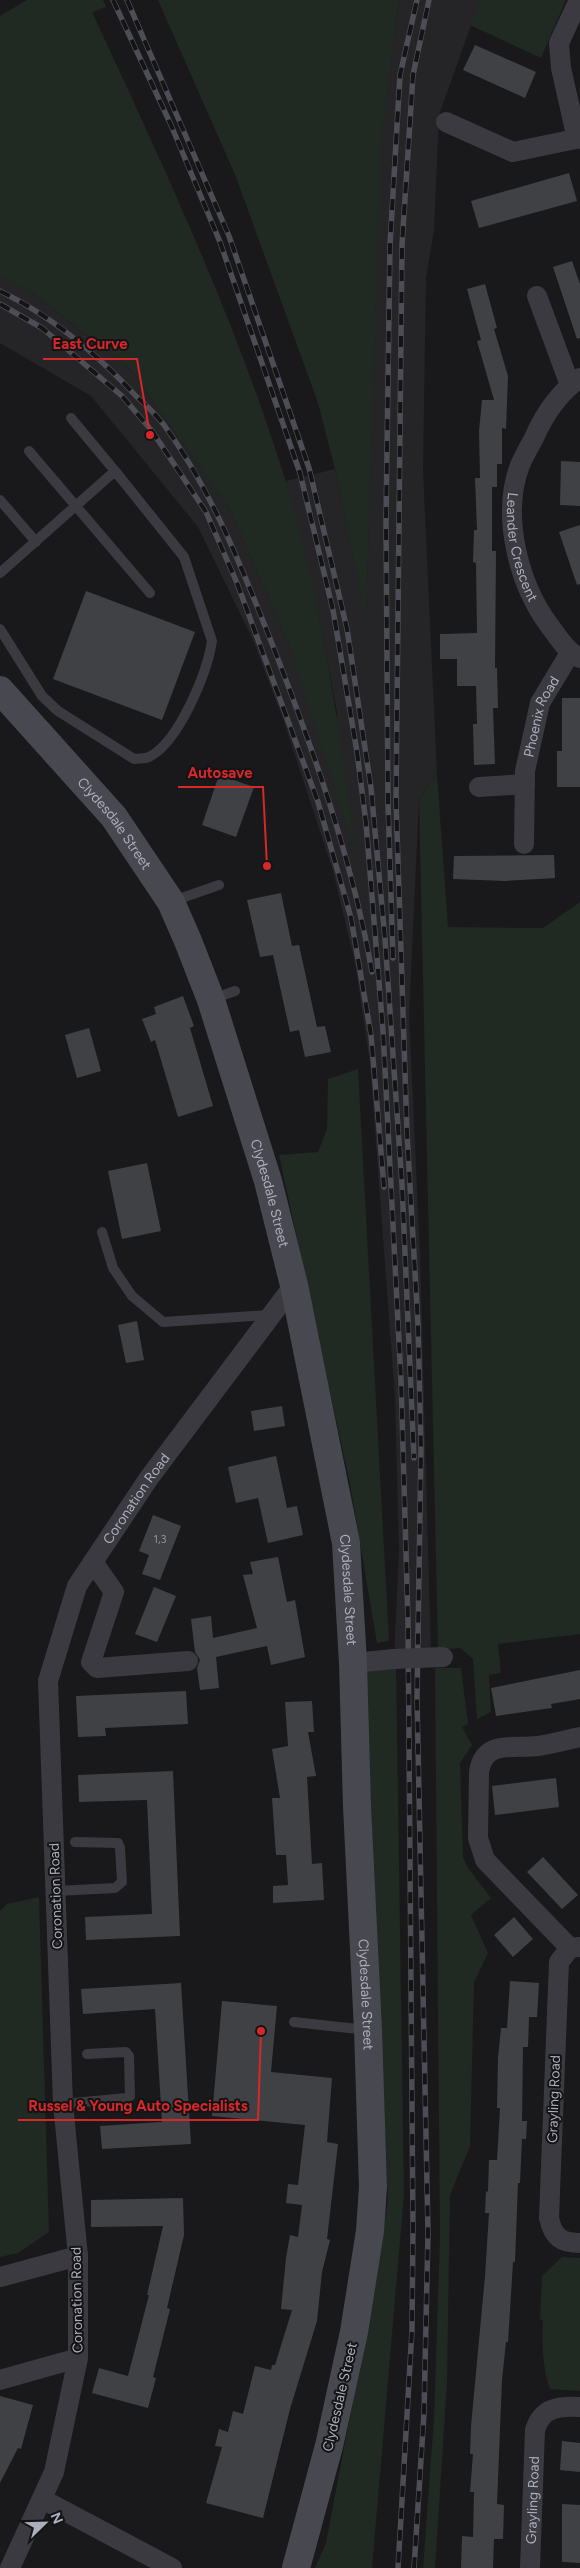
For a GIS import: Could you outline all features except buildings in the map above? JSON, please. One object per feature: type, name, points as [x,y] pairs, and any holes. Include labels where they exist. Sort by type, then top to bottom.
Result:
[{"type":"main road","name":"Clydesdale Street","points":[[0,690],[114,817],[171,902],[223,995],[294,1285],[346,1543],[353,1663],[373,2187],[370,2231],[354,2332],[329,2446],[296,2568]]},
{"type":"street","points":[[446,122],[513,152],[579,139],[561,68],[559,43],[579,0]]},
{"type":"street","points":[[537,296],[575,382]]},
{"type":"street","name":"Leander Crescent","points":[[575,382],[543,418],[520,467],[512,510],[515,546],[524,577],[539,611],[575,656]]},
{"type":"street","name":"Phoenix Road","points":[[524,844],[526,771],[540,704],[575,656]]},
{"type":"street","points":[[479,787],[525,784]]},
{"type":"street","name":"Coronation Road","points":[[10,2568],[54,2472],[78,2358],[78,2256],[63,2104],[48,1682],[78,1586],[149,1478],[269,1315],[294,1285]]},
{"type":"street","points":[[93,1562],[114,1592],[91,1662],[97,1668],[188,1661]]},
{"type":"street","points":[[353,1663],[442,1657]]},
{"type":"street","points":[[575,1947],[485,1860],[478,1838],[479,1772],[480,1762],[492,1750],[502,1747],[539,1746],[580,1737]]},
{"type":"street","name":"Grayling Road","points":[[575,1947],[559,1962],[549,2218],[557,2238],[565,2243],[580,2244]]},
{"type":"street","points":[[0,2277],[78,2256]]},
{"type":"street","points":[[0,2380],[78,2358]]},
{"type":"street","name":"Grayling Road","points":[[530,2568],[534,2449],[538,2421],[544,2413],[558,2407],[580,2408]]},
{"type":"street","points":[[42,2500],[172,2568]]},
{"type":"lane","points":[[0,629],[42,696],[58,711],[134,758],[148,758],[163,748],[179,729],[210,655],[212,641],[184,557],[71,418]]},
{"type":"lane","points":[[29,451],[150,593]]},
{"type":"lane","points":[[0,573],[115,470]]},
{"type":"lane","points":[[0,500],[36,542]]},
{"type":"lane","points":[[171,902],[219,885]]},
{"type":"lane","points":[[102,1232],[113,1268],[132,1296],[163,1322],[269,1315]]},
{"type":"lane","points":[[56,1891],[115,1888],[122,1882],[118,1843],[76,1842]]},
{"type":"lane","points":[[294,2022],[368,2030]]},
{"type":"lane","points":[[63,2104],[126,2098],[130,2096],[129,2056],[126,2052],[88,2054]]},
{"type":"shaded area","points":[[27,0],[103,0],[106,7],[92,12],[171,185],[244,360],[285,479],[310,572],[328,666],[356,857],[290,648],[230,510],[131,370],[32,293],[0,277],[0,16]]},
{"type":"shaded area","points":[[158,0],[399,0],[381,142],[366,622],[335,469],[318,403],[236,177]]},
{"type":"shaded area","points":[[399,0],[480,0],[439,115],[434,230],[426,278],[423,471],[437,774],[419,800],[409,1015],[420,1253],[431,1657],[394,1659],[399,1550],[395,1398],[370,1063],[355,963],[333,871],[283,719],[253,640],[198,527],[91,396],[0,343],[0,277],[32,293],[131,370],[230,510],[290,648],[338,717],[318,611],[286,481],[335,469],[366,619],[380,146]]},
{"type":"shaded area","points":[[480,0],[566,0],[541,58],[470,25]]},
{"type":"shaded area","points":[[437,774],[448,927],[543,928],[580,902],[580,1634],[498,1644],[501,1673],[489,1675],[491,1712],[477,1719],[473,1659],[460,1648],[438,1650],[419,800]]},
{"type":"shaded area","points":[[358,1069],[389,1641],[377,1643],[350,1484],[279,1155],[318,1152],[327,1129],[328,1079]]},
{"type":"shaded area","points":[[396,1668],[404,2194],[372,2568],[315,2568],[326,2543],[377,2273],[388,2200],[365,1672]]},
{"type":"shaded area","points":[[435,1668],[461,1668],[468,1724],[462,1727],[472,1745],[460,1763],[463,1857],[468,1868],[491,1898],[471,1915],[488,1953],[474,1983],[470,2146],[450,2195],[447,2383],[435,2568],[423,2568],[434,2418],[440,2237]]},
{"type":"shaded area","points":[[39,1897],[49,2232],[18,2253],[0,2257],[0,1911],[7,1904]]},
{"type":"shaded area","points":[[562,2257],[580,2258],[580,2391],[550,2389],[544,2363],[543,2320],[540,2319],[542,2276]]},
{"type":"railway","points":[[113,0],[171,125],[220,242],[300,473],[333,610],[357,752],[366,823],[383,1031],[401,1380],[408,1621],[413,2227],[412,2330],[398,2568]]},
{"type":"railway","points":[[127,0],[229,236],[309,468],[347,629],[371,788],[385,939],[402,1185],[414,1458]]},
{"type":"railway","points":[[393,958],[388,802],[386,521],[390,245],[400,75],[417,0]]},
{"type":"railway","points":[[414,2568],[424,2413],[428,2233],[417,1698],[421,1449],[418,1325],[407,1133],[396,801],[402,245],[413,75],[429,0]]},
{"type":"railway","points":[[0,291],[56,324],[105,365],[164,425],[197,476],[224,530],[248,585],[287,682],[316,763],[354,887],[372,972]]},
{"type":"railway","points":[[0,304],[42,328],[122,396],[152,431],[206,512],[237,583],[318,802],[351,918],[371,1035],[384,1187]]},
{"type":"place","name":"East Curve","points":[[150,435]]},
{"type":"place","name":"Autosave","points":[[267,866]]},
{"type":"place","name":"Russel & Young Auto Specialists","points":[[261,2031]]}]
